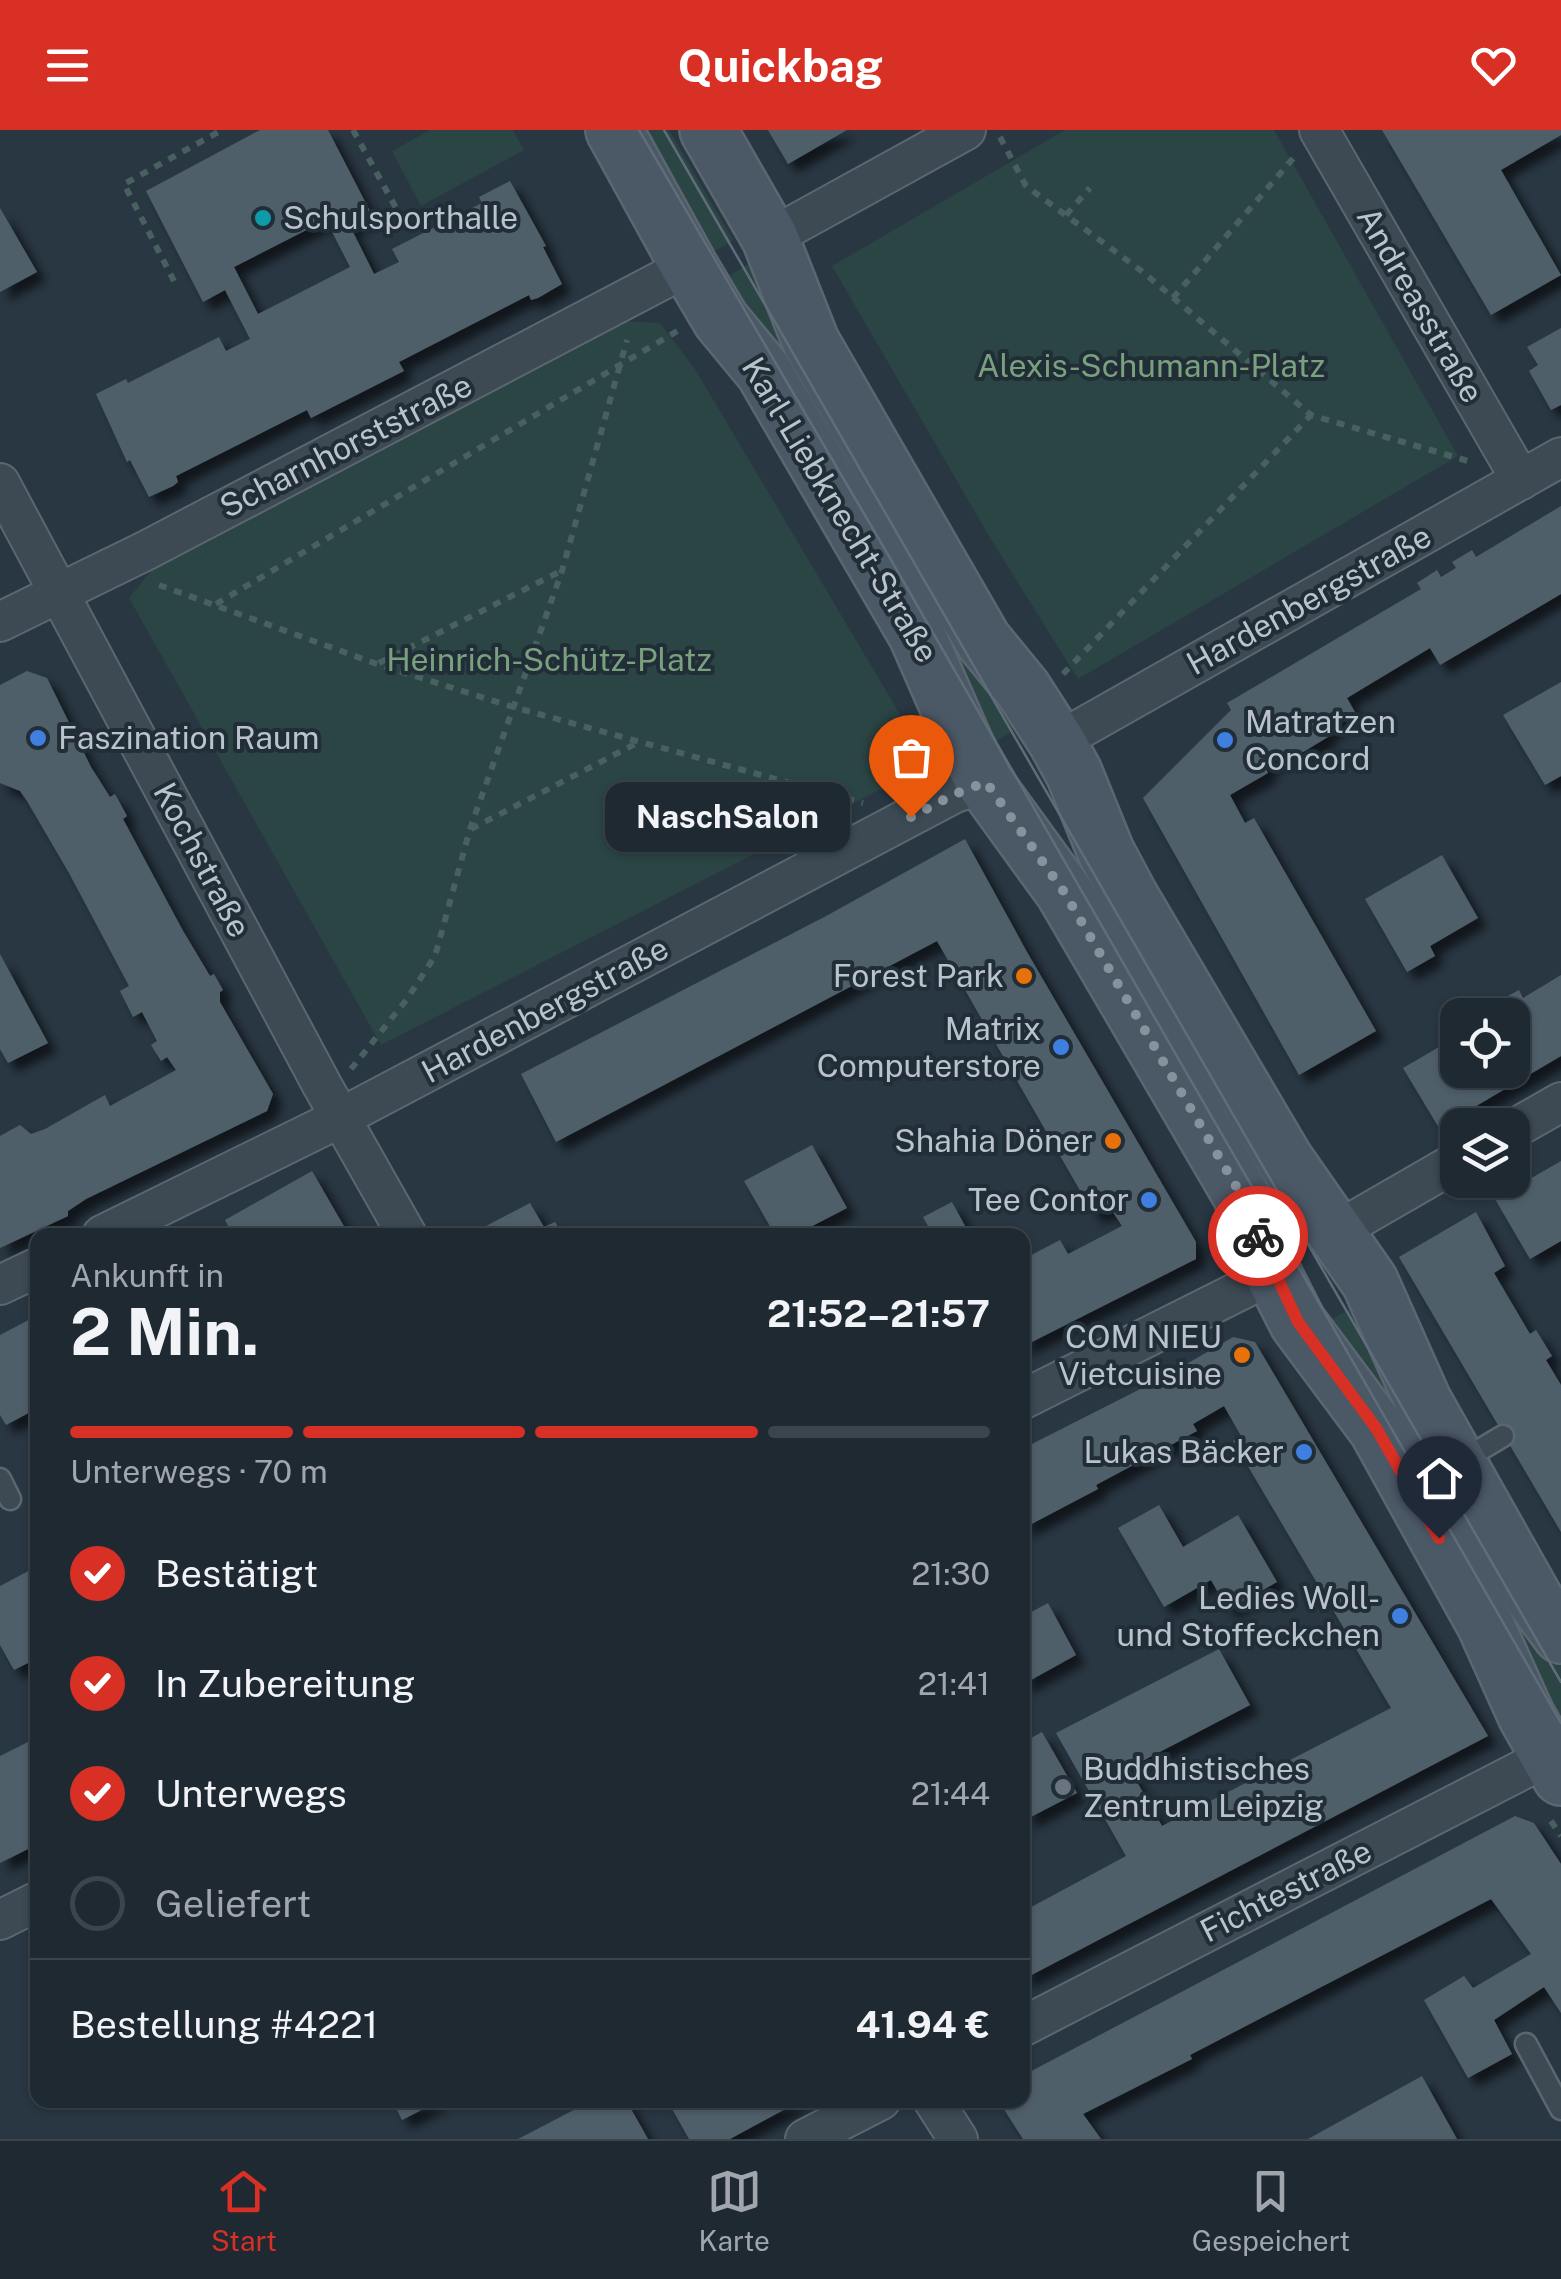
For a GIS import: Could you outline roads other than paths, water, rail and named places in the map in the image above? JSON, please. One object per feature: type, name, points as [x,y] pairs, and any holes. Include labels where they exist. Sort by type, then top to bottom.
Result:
[{"type":"main road","name":"Karl-Liebknecht-Straße","points":[[614,130],[689,266],[722,320],[764,372],[882,573],[924,649],[967,749],[986,782],[1064,892],[1240,1193],[1273,1274],[1298,1322],[1384,1440],[1485,1624],[1526,1715],[1555,1766]]},
{"type":"main road","name":"Karl-Liebknecht-Straße","points":[[708,130],[770,238],[811,342],[916,529],[983,640],[1057,742],[1082,788],[1106,852],[1130,897],[1285,1160],[1370,1282],[1418,1391],[1480,1449],[1535,1600],[1561,1635]]},
{"type":"street","points":[[770,238],[966,130]]},
{"type":"street","name":"Andreasstraße","points":[[1308,142],[1521,480]]},
{"type":"street","name":"Scharnhorststraße","points":[[0,622],[689,266]]},
{"type":"street","name":"Hardenbergstraße","points":[[1057,742],[1561,457]]},
{"type":"street","name":"Kochstraße","points":[[0,483],[340,1118],[403,1228]]},
{"type":"street","name":"Hardenbergstraße","points":[[116,1228],[340,1118],[955,794],[986,782]]},
{"type":"street","points":[[1530,1120],[1561,1102]]},
{"type":"street","points":[[1335,1232],[1440,1171]]},
{"type":"street","points":[[0,1286],[30,1271]]},
{"type":"street","points":[[1030,1396],[1273,1274]]},
{"type":"street","name":"Fichtestraße","points":[[1030,2023],[1555,1766]]},
{"type":"street","points":[[0,1920],[30,1905]]},
{"type":"street","points":[[805,2139],[865,2108]]},
{"type":"street","points":[[937,2108],[958,2139]]},
{"type":"lane","points":[[0,1479],[10,1498]]},
{"type":"lane","points":[[1526,2044],[1561,2109]]},
{"type":"tram line","points":[[639,130],[1561,1723]]},
{"type":"tram line","points":[[664,130],[1561,1682]]},
{"type":"place","name":"Schulsporthalle","points":[[263,218]]},
{"type":"place","name":"Faszination Raum","points":[[38,738]]},
{"type":"place","name":"Matratzen Concord","points":[[1225,740]]},
{"type":"place","name":"NaschSalon","points":[[911,817]]},
{"type":"place","name":"Forest Park","points":[[1024,976]]},
{"type":"place","name":"Matrix Computerstore","points":[[1061,1047]]},
{"type":"place","name":"Shahia Döner","points":[[1113,1141]]},
{"type":"place","name":"Tee Contor","points":[[1149,1200]]},
{"type":"place","name":"COM NIEU Vietcuisine","points":[[1242,1355]]},
{"type":"place","name":"Lukas Bäcker","points":[[1304,1452]]},
{"type":"place","name":"Ledies Woll- und Stoffeckchen","points":[[1400,1616]]},
{"type":"place","name":"Buddhistisches Zentrum Leipzig","points":[[1063,1787]]},
{"type":"park label","name":"Alexis-Schumann-Platz","points":[[1151,366]]},
{"type":"park label","name":"Heinrich-Schütz-Platz","points":[[549,660]]}]
